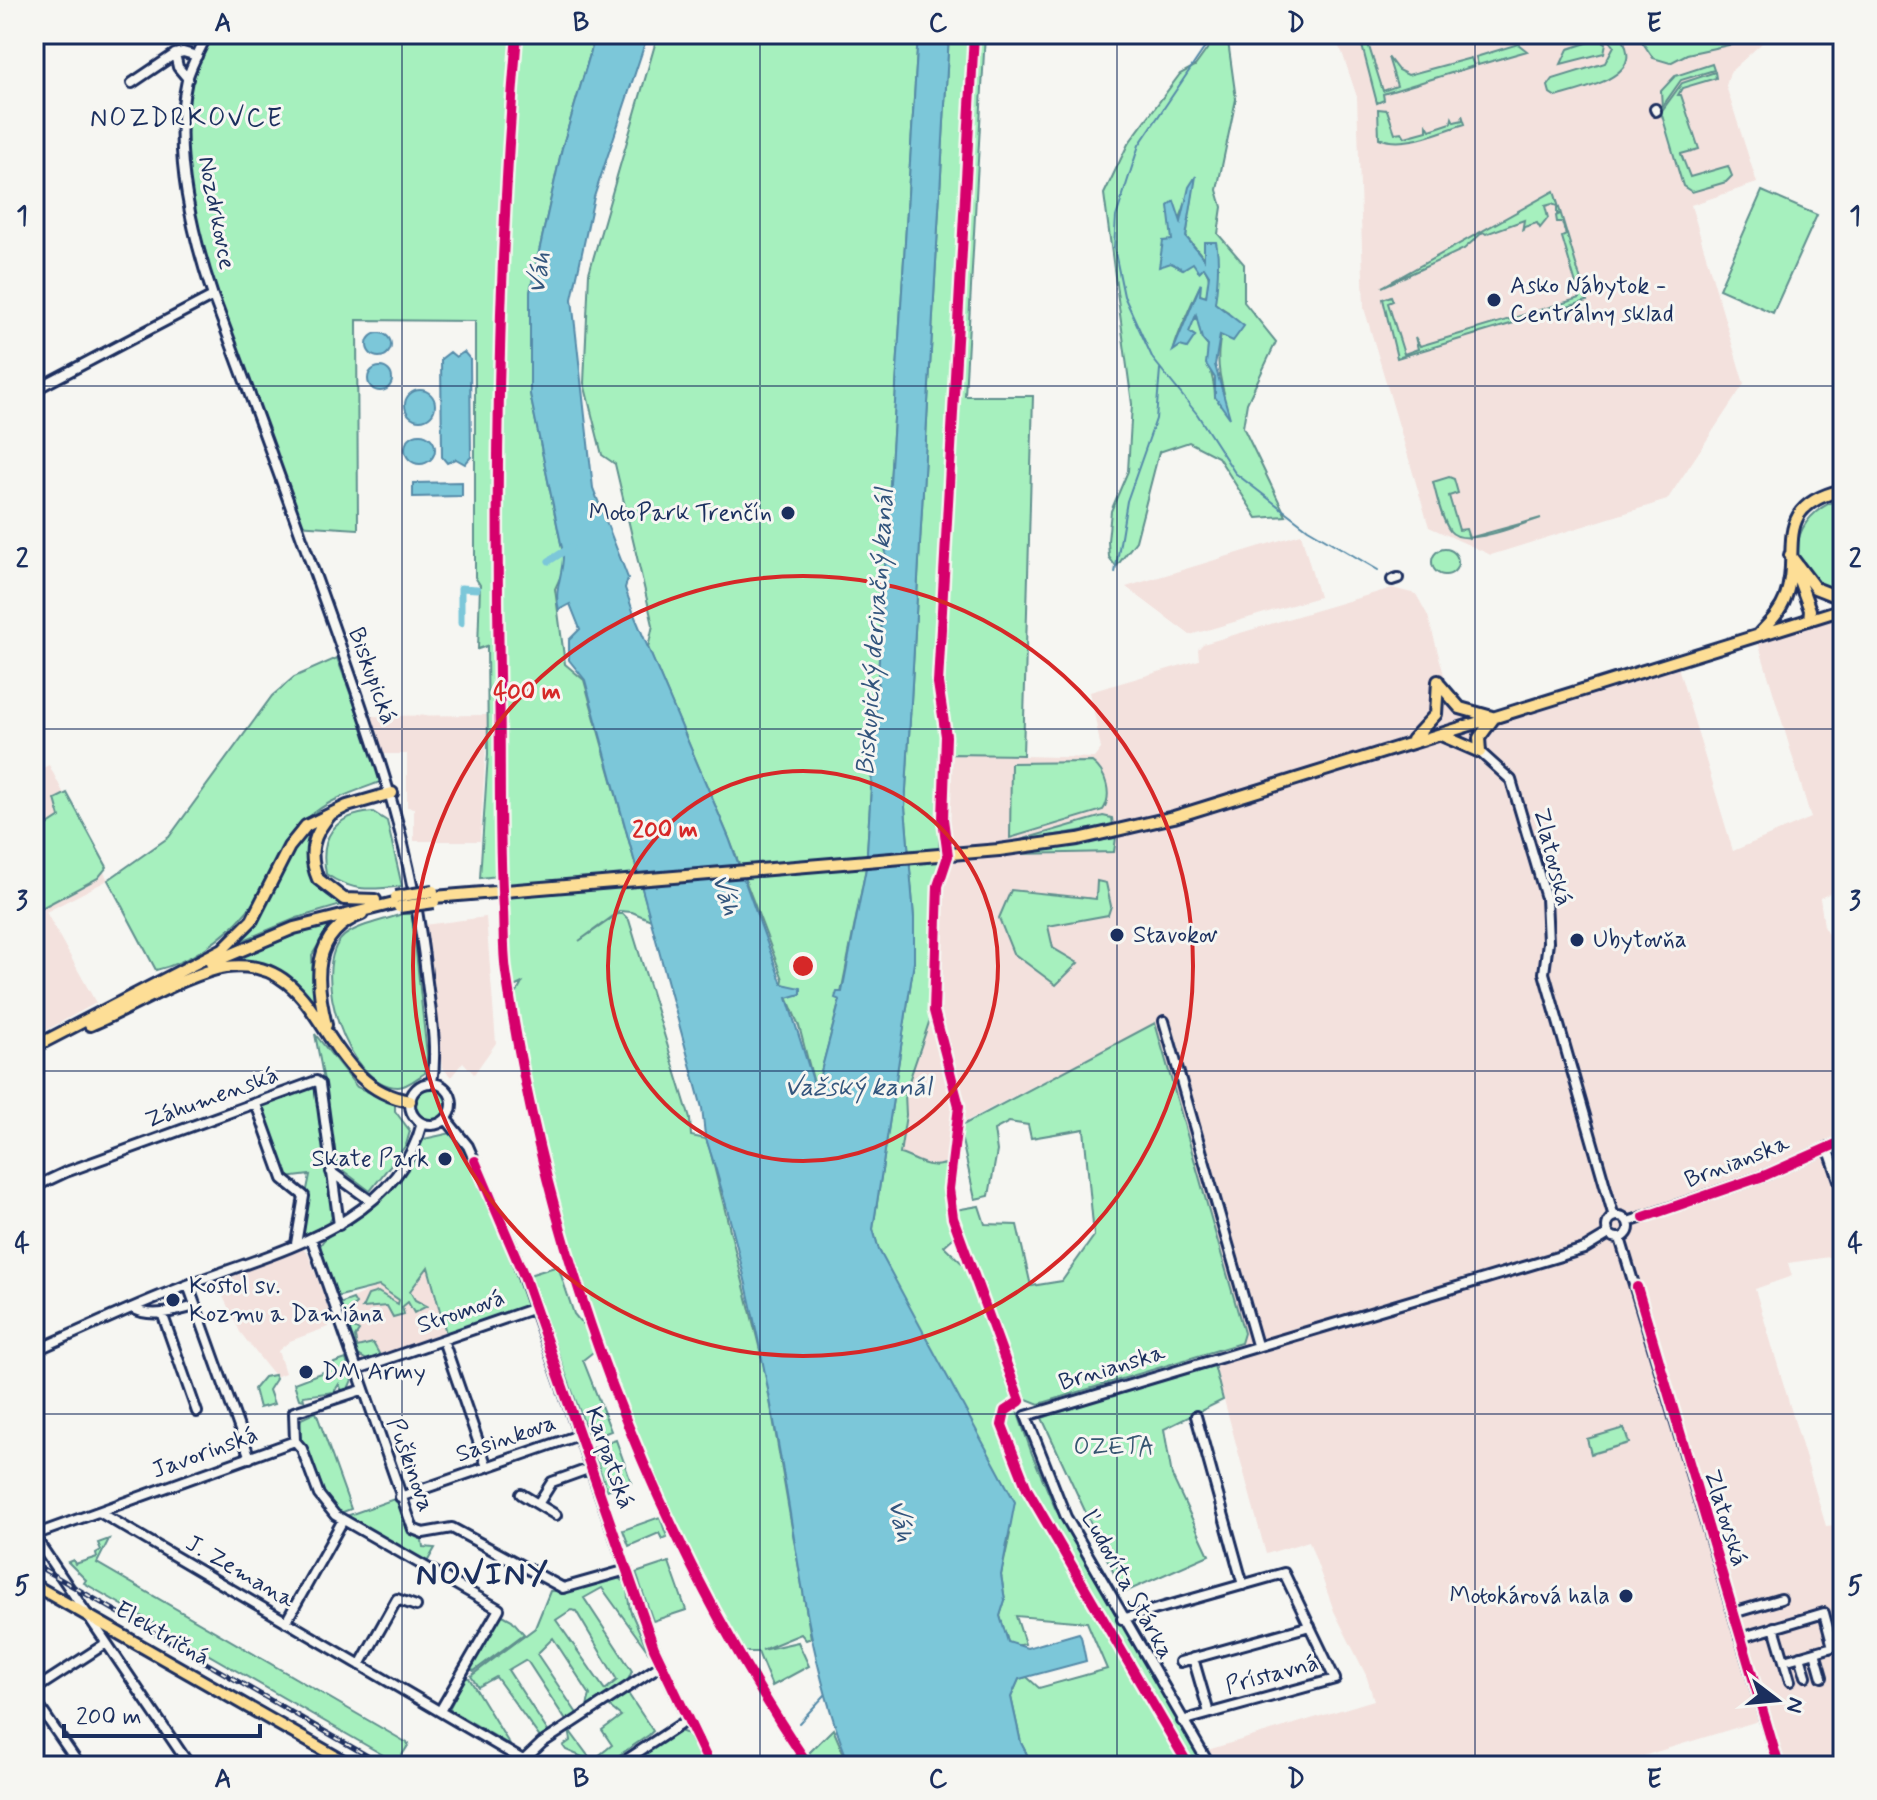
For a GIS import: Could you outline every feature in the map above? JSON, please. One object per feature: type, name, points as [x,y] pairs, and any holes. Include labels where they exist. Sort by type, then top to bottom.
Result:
[{"type":"main road","points":[[1759,635],[1785,600],[1791,536],[1803,512],[1817,499],[1843,490]]},
{"type":"main road","points":[[1790,555],[1815,588],[1843,599]]},
{"type":"main road","points":[[1790,555],[1810,610],[1809,620]]},
{"type":"main road","points":[[34,1050],[255,943],[318,920],[434,897],[999,850],[1104,834],[1439,735],[1843,609]]},
{"type":"main road","points":[[1406,745],[1436,714],[1438,681],[1460,708],[1494,718]]},
{"type":"main road","points":[[1439,735],[1480,752],[1479,738],[1494,718]]},
{"type":"main road","points":[[34,1050],[223,949],[243,931],[289,847],[316,818],[392,793]]},
{"type":"main road","points":[[333,811],[321,825],[312,847],[318,879],[344,899],[398,902]]},
{"type":"main road","points":[[480,893],[618,886],[666,877]]},
{"type":"main road","points":[[327,1031],[318,978],[324,946],[346,921],[398,902]]},
{"type":"main road","points":[[82,1028],[133,1008],[199,975],[224,967],[262,970],[288,983],[327,1031],[357,1077],[377,1091],[410,1101]]},
{"type":"main road","name":"Električná","points":[[34,1585],[352,1766]]},
{"type":"street","name":"Nozdrkovce","points":[[34,390],[213,296],[198,242],[186,170],[183,129],[188,79],[207,34]]},
{"type":"street","points":[[132,83],[175,54],[183,52],[197,56]]},
{"type":"street","points":[[175,54],[178,67],[188,79]]},
{"type":"street","name":"Biskupická","points":[[213,296],[392,793],[418,910],[432,1025],[432,1083]]},
{"type":"street","name":"Zlatovská","points":[[1480,752],[1511,780],[1546,898],[1548,942],[1544,973],[1614,1217]]},
{"type":"street","points":[[1164,1021],[1257,1345]]},
{"type":"street","name":"Záhumenská","points":[[34,1187],[66,1172],[316,1081],[320,1084],[339,1225]]},
{"type":"street","points":[[432,1083],[444,1087],[451,1097],[452,1110],[446,1119],[433,1125],[422,1123],[413,1115],[410,1101],[418,1087],[432,1083]]},
{"type":"street","points":[[256,1104],[283,1179],[304,1196],[296,1244]]},
{"type":"street","name":"Karpatská","points":[[446,1119],[459,1131],[475,1161],[535,1308],[661,1665],[710,1766]]},
{"type":"street","points":[[34,1351],[339,1225],[371,1201],[401,1165],[422,1123]]},
{"type":"street","name":"Brnianska","points":[[1628,1222],[1766,1175],[1843,1141]]},
{"type":"street","points":[[1828,1147],[1843,1192]]},
{"type":"street","points":[[331,1172],[371,1201]]},
{"type":"street","points":[[1614,1217],[1622,1217],[1628,1222],[1629,1230],[1620,1238],[1609,1234],[1608,1224],[1614,1217]]},
{"type":"street","name":"Brnianska","points":[[1026,1416],[1584,1249],[1609,1234]]},
{"type":"street","name":"Puškinova","points":[[311,1238],[413,1529],[430,1533],[452,1528],[555,1587],[569,1588],[627,1570]]},
{"type":"street","name":"Zlatovská","points":[[1620,1238],[1779,1766]]},
{"type":"street","points":[[188,1285],[250,1458]]},
{"type":"street","points":[[133,1308],[139,1312],[162,1313],[195,1306]]},
{"type":"street","name":"Stromová","points":[[355,1370],[535,1308]]},
{"type":"street","points":[[162,1313],[197,1412]]},
{"type":"street","points":[[443,1340],[487,1467]]},
{"type":"street","name":"Javorinská","points":[[34,1536],[295,1441],[294,1412],[362,1390]]},
{"type":"street","name":"Ľudovíta Stárka","points":[[1026,1416],[1057,1498],[1122,1619],[1210,1766]]},
{"type":"street","points":[[1196,1416],[1243,1585]]},
{"type":"street","name":"Sasinkova","points":[[400,1497],[579,1435]]},
{"type":"street","points":[[295,1441],[302,1449],[323,1503],[343,1520],[499,1609],[440,1711]]},
{"type":"street","name":"Karpatská","points":[[538,1504],[552,1482],[591,1468]]},
{"type":"street","points":[[521,1494],[556,1515]]},
{"type":"street","name":"J. Zemana","points":[[101,1513],[440,1711],[519,1761],[533,1766]]},
{"type":"street","points":[[286,1622],[343,1520]]},
{"type":"street","points":[[34,1536],[185,1764]]},
{"type":"street","name":"Prístavná","points":[[1122,1619],[1284,1573],[1335,1679],[1182,1721]]},
{"type":"street","points":[[46,1592],[62,1590],[58,1575]]},
{"type":"street","points":[[360,1665],[397,1599],[416,1606]]},
{"type":"street","points":[[1733,1613],[1781,1599]]},
{"type":"street","points":[[1740,1638],[1824,1613],[1838,1645],[1784,1661]]},
{"type":"street","name":"Prístavná","points":[[1180,1662],[1310,1626]]},
{"type":"street","points":[[1774,1627],[1790,1681]]},
{"type":"street","points":[[115,1658],[113,1645],[125,1637]]},
{"type":"street","points":[[34,1690],[105,1644]]},
{"type":"street","points":[[1815,1652],[1822,1677]]},
{"type":"street","points":[[1800,1656],[1806,1676]]},
{"type":"street","name":"Prístavná","points":[[1193,1658],[1209,1713]]},
{"type":"street","points":[[519,1761],[661,1665]]},
{"type":"street","points":[[34,1699],[80,1766]]},
{"type":"street","points":[[617,1766],[687,1720]]},
{"type":"shaded area","points":[[1330,34],[1772,34],[1730,72],[1726,86],[1757,183],[1691,205],[1744,384],[1667,500],[1491,555],[1429,527],[1364,308],[1357,97],[1342,52]]},
{"type":"shaded area","points":[[1301,534],[1319,597],[1190,635],[1126,587]]},
{"type":"shaded area","points":[[1392,588],[1416,594],[1428,616],[1450,697],[1464,705],[1493,710],[1499,723],[1678,667],[1733,851],[1811,818],[1758,642],[1843,613],[1843,887],[1820,898],[1824,926],[1843,967],[1843,1133],[1814,1145],[1826,1158],[1843,1207],[1843,1255],[1788,1263],[1792,1276],[1755,1289],[1826,1526],[1843,1524],[1843,1766],[1783,1766],[1768,1718],[1610,1766],[1207,1766],[1204,1751],[1374,1700],[1366,1675],[1334,1611],[1309,1541],[1266,1554],[1211,1352],[1244,1333],[1155,1023],[955,1127],[945,1164],[937,1167],[885,1153],[905,1039],[938,996],[942,928],[939,831],[949,754],[1094,758],[1101,749],[1090,692],[1199,660],[1198,649],[1203,644]]},
{"type":"shaded area","points":[[488,715],[480,841],[414,841],[414,808],[407,807],[407,754],[384,754],[370,716]]},
{"type":"shaded area","points":[[49,765],[108,880],[46,912],[96,1003],[34,1037],[34,772]]},
{"type":"shaded area","points":[[486,917],[496,1043],[474,1074],[463,1062],[451,1077],[442,1067],[424,925]]},
{"type":"shaded area","points":[[303,1249],[308,1254],[333,1319],[326,1321],[328,1327],[290,1341],[278,1351],[285,1373],[275,1377],[240,1332],[216,1282]]},
{"type":"shaded area","points":[[427,1266],[446,1333],[367,1361],[359,1359],[339,1304],[378,1286],[402,1302]]},
{"type":"green space","points":[[207,34],[596,34],[562,148],[530,292],[530,394],[563,553],[564,569],[555,589],[565,664],[584,680],[651,920],[620,911],[579,941],[618,914],[629,920],[690,1119],[691,1136],[706,1139],[710,1150],[764,1366],[811,1638],[806,1640],[801,1634],[762,1650],[798,1642],[809,1666],[772,1686],[758,1652],[744,1652],[737,1645],[689,1552],[625,1410],[587,1313],[553,1207],[517,1033],[514,998],[522,983],[514,987],[506,937],[507,875],[480,878],[488,754],[487,646],[478,649],[480,585],[475,577],[475,321],[357,320],[358,529],[295,525],[213,296],[188,194],[184,144],[190,66]]},
{"type":"green space","points":[[658,34],[918,34],[866,868],[841,993],[836,995],[840,999],[816,1091],[799,1026],[787,997],[796,994],[796,988],[782,984],[783,979],[729,838],[648,648],[653,625],[615,464],[602,455],[584,383],[589,273]]},
{"type":"green space","points":[[949,34],[985,34],[965,396],[1033,396],[1023,755],[949,754],[939,831],[942,928],[938,996],[905,1093],[906,1115],[900,1154],[927,1165],[945,1164],[955,1236],[944,1246],[968,1269],[1032,1454],[1056,1510],[1204,1751],[1207,1766],[1033,1766],[1021,1743],[1011,1697],[1019,1679],[1027,1677],[1039,1688],[1107,1669],[1087,1622],[1016,1616],[1025,1644],[1014,1646],[1008,1642],[1000,1616],[1005,1600],[1001,1575],[1010,1534],[879,1250],[873,1229],[914,962],[914,918],[905,807]]},
{"type":"green space","points":[[1218,34],[1227,34],[1236,99],[1217,190],[1222,207],[1218,234],[1244,264],[1244,302],[1276,342],[1247,403],[1243,427],[1286,516],[1257,518],[1218,457],[1189,442],[1159,452],[1136,541],[1116,567],[1109,557],[1108,541],[1111,511],[1128,471],[1132,404],[1104,194],[1128,144],[1180,74],[1195,66]],"holes":[[[1195,178],[1186,237],[1205,259],[1213,275],[1214,303],[1228,312],[1218,352],[1224,393],[1215,397],[1208,346],[1202,339],[1196,312],[1189,332],[1195,336],[1174,350],[1200,286],[1200,295],[1205,297],[1209,285],[1204,267],[1200,271],[1193,262],[1183,269],[1171,263],[1172,240]]]},
{"type":"green space","points":[[1359,34],[1365,34],[1383,91],[1397,86],[1388,57],[1398,70],[1408,75],[1471,58],[1474,66],[1383,94],[1384,100],[1377,103]]},
{"type":"green space","points":[[1605,34],[1621,34],[1627,53],[1624,67],[1608,79],[1586,88],[1556,97],[1550,93],[1548,86],[1553,79],[1605,63],[1614,46]]},
{"type":"green space","points":[[1637,34],[1719,37],[1720,34],[1742,34],[1733,44],[1687,54],[1670,63],[1653,58]]},
{"type":"green space","points":[[1599,39],[1606,43],[1604,53],[1561,64],[1568,49]]},
{"type":"green space","points":[[1518,44],[1527,51],[1478,65],[1476,57]]},
{"type":"green space","points":[[1712,64],[1714,70],[1681,80],[1662,107],[1661,91],[1675,76]]},
{"type":"green space","points":[[1715,72],[1716,78],[1682,88],[1678,95],[1681,95],[1699,149],[1681,154],[1690,177],[1728,166],[1732,176],[1726,182],[1692,192],[1683,186],[1661,112],[1682,83]]},
{"type":"green space","points":[[1378,109],[1387,110],[1395,133],[1402,132],[1405,137],[1427,131],[1427,125],[1430,130],[1451,123],[1452,118],[1454,122],[1463,120],[1462,115],[1465,124],[1422,138],[1389,141],[1379,138]]},
{"type":"green space","points":[[1554,191],[1587,301],[1397,358],[1383,299],[1391,296],[1393,301],[1388,303],[1404,354],[1418,349],[1415,337],[1420,346],[1580,298],[1562,237],[1566,235],[1562,222],[1557,222],[1556,216],[1560,214],[1557,214],[1557,206],[1552,204],[1545,206],[1548,218],[1540,228],[1537,223],[1524,227],[1522,232],[1524,220],[1486,234],[1483,232],[1464,249],[1382,287]]},
{"type":"green space","points":[[1762,191],[1817,215],[1773,313],[1719,289]]},
{"type":"green space","points":[[1449,477],[1454,479],[1458,493],[1449,496],[1459,530],[1466,529],[1469,537],[1457,536],[1450,531],[1442,514],[1433,482]]},
{"type":"green space","points":[[1843,499],[1843,594],[1821,586],[1806,574],[1797,548],[1806,523],[1816,512]]},
{"type":"green space","points":[[1541,518],[1493,534],[1473,537]]},
{"type":"green space","points":[[1445,549],[1454,553],[1458,562],[1454,571],[1445,575],[1436,571],[1432,562],[1436,553]]},
{"type":"green space","points":[[337,658],[383,781],[343,796],[315,812],[289,840],[255,900],[238,921],[194,955],[156,970],[108,880],[169,837],[272,696],[294,677]]},
{"type":"green space","points":[[1092,762],[1101,772],[1108,791],[1103,810],[1010,838],[1011,763]]},
{"type":"green space","points":[[67,793],[107,867],[98,878],[34,912],[34,834],[60,817],[55,799]]},
{"type":"green space","points":[[373,812],[387,821],[402,886],[353,887],[326,874],[325,849],[332,830],[348,818]]},
{"type":"green space","points":[[1103,816],[1112,818],[1113,825],[1010,843]]},
{"type":"green space","points":[[309,831],[306,855],[311,875],[323,892],[345,904],[297,918],[239,942],[258,915],[289,857]]},
{"type":"green space","points":[[1116,838],[1114,852],[1018,854]]},
{"type":"green space","points":[[1097,881],[1106,883],[1111,906],[1108,915],[1048,926],[1053,948],[1078,963],[1056,985],[1013,953],[999,918],[1011,890],[1096,899]]},
{"type":"green space","points":[[402,914],[412,914],[427,1055],[425,1073],[398,1087],[380,1082],[363,1068],[349,1048],[332,998],[330,973],[334,951],[344,936]]},
{"type":"green space","points":[[334,919],[312,955],[314,1001],[277,970],[231,961]]},
{"type":"green space","points":[[1155,1023],[1244,1333],[1241,1343],[1039,1404],[1024,1398],[955,1210],[979,1206],[985,1224],[1017,1225],[1031,1286],[1062,1281],[1094,1236],[1084,1129],[1031,1138],[1028,1125],[1009,1122],[994,1130],[997,1151],[989,1196],[975,1199],[959,1127]]},
{"type":"green space","points":[[315,1034],[357,1087],[395,1104],[395,1111],[410,1131],[406,1145],[370,1191],[333,1163],[324,1081]]},
{"type":"green space","points":[[316,1087],[334,1215],[327,1225],[297,1238],[310,1175],[286,1178],[259,1106]]},
{"type":"green space","points":[[431,1087],[443,1092],[448,1104],[443,1116],[431,1121],[419,1116],[414,1104],[419,1092]]},
{"type":"green space","points":[[451,1133],[473,1166],[528,1305],[446,1333],[428,1267],[410,1291],[415,1300],[427,1306],[414,1313],[408,1302],[402,1307],[404,1314],[393,1317],[387,1306],[362,1308],[368,1295],[378,1292],[398,1304],[399,1300],[379,1286],[336,1297],[320,1246],[323,1241],[376,1203],[424,1139]]},
{"type":"green space","points":[[558,1266],[574,1314],[593,1337],[597,1349],[583,1360],[611,1431],[590,1439],[529,1275]]},
{"type":"green space","points":[[353,1299],[356,1304],[347,1313],[349,1325],[359,1331],[355,1337],[357,1347],[373,1343],[381,1357],[367,1360],[355,1353],[339,1304]]},
{"type":"green space","points":[[346,1359],[352,1380],[348,1389],[342,1391],[339,1384],[334,1392],[299,1399],[294,1383],[331,1369],[331,1364]]},
{"type":"green space","name":"OZETA","points":[[1213,1361],[1223,1400],[1164,1429],[1172,1476],[1209,1555],[1123,1593],[1042,1418]]},
{"type":"green space","points":[[274,1375],[276,1379],[269,1390],[274,1404],[259,1408],[254,1389],[264,1377]]},
{"type":"green space","points":[[316,1412],[351,1509],[335,1515],[316,1483],[301,1441],[301,1419]]},
{"type":"green space","points":[[1624,1428],[1629,1443],[1591,1454],[1587,1439]]},
{"type":"green space","points":[[616,1440],[631,1482],[607,1490],[592,1448]]},
{"type":"green space","points":[[394,1499],[398,1501],[408,1533],[422,1540],[423,1547],[435,1548],[426,1564],[341,1518]]},
{"type":"green space","points":[[660,1517],[667,1537],[662,1539],[659,1533],[629,1546],[623,1530]]},
{"type":"green space","points":[[109,1539],[97,1563],[409,1744],[397,1763],[84,1583],[86,1580],[68,1562],[73,1560],[75,1564],[97,1557],[96,1553],[101,1550],[98,1543]]},
{"type":"green space","points":[[669,1562],[686,1610],[653,1621],[636,1573]]},
{"type":"green space","points":[[616,1576],[626,1584],[630,1610],[649,1653],[602,1588],[584,1598],[632,1671],[626,1685],[590,1709],[587,1706],[590,1695],[553,1638],[537,1654],[578,1715],[567,1722],[528,1662],[525,1660],[508,1670],[549,1733],[541,1739],[496,1677],[478,1687],[471,1676],[535,1628],[550,1591],[577,1590]],"holes":[[[571,1610],[576,1611],[617,1680],[605,1690],[556,1620]]]},
{"type":"green space","points":[[499,1613],[512,1620],[524,1634],[474,1671],[468,1668]]},
{"type":"green space","points":[[465,1678],[469,1678],[510,1745],[449,1709]]},
{"type":"green space","points":[[627,1692],[653,1731],[649,1735],[603,1766],[566,1750],[563,1746],[571,1740],[569,1730],[592,1761],[612,1745],[602,1730],[621,1716],[606,1704]]},
{"type":"green space","points":[[833,1729],[849,1766],[817,1766],[809,1753]]},
{"type":"green space","points":[[680,1731],[691,1735],[707,1766],[623,1766]]},
{"type":"water","points":[[596,34],[648,34],[594,197],[572,299],[593,488],[628,578],[625,588],[635,617],[729,838],[782,984],[801,988],[801,994],[787,998],[816,1090],[840,1000],[835,998],[837,992],[842,992],[866,868],[918,34],[949,34],[905,807],[914,918],[914,962],[873,1229],[879,1250],[1015,1502],[1001,1575],[1005,1600],[1000,1616],[1008,1642],[1027,1648],[1079,1633],[1081,1636],[1086,1661],[1019,1679],[1011,1697],[1021,1743],[1033,1766],[850,1766],[817,1662],[769,1396],[741,1264],[705,1135],[702,1108],[585,680],[569,660],[569,640],[580,629],[570,604],[559,610],[557,602],[563,553],[530,394],[530,292],[562,148]]},
{"type":"water","points":[[1196,176],[1186,237],[1204,259],[1204,242],[1216,242],[1218,272],[1215,303],[1244,326],[1233,341],[1220,335],[1215,365],[1230,418],[1215,397],[1215,378],[1206,364],[1208,346],[1202,339],[1196,315],[1189,332],[1195,336],[1187,348],[1180,346],[1173,351],[1201,283],[1200,295],[1206,297],[1209,275],[1204,267],[1199,272],[1193,263],[1183,269],[1171,263],[1159,267],[1163,241],[1172,240],[1168,206],[1174,201],[1181,222],[1189,187]]},
{"type":"water","points":[[379,333],[390,340],[391,345],[384,356],[379,357],[368,350],[367,345],[374,334]]},
{"type":"water","points":[[450,352],[456,357],[464,352],[470,359],[471,457],[465,464],[456,459],[447,463],[442,457],[441,359]]},
{"type":"water","points":[[380,367],[391,374],[392,379],[385,390],[380,391],[369,384],[368,379],[375,368]]},
{"type":"water","points":[[420,390],[431,394],[435,405],[431,416],[420,420],[409,416],[405,405],[409,394]]},
{"type":"water","points":[[420,434],[431,438],[435,449],[431,460],[420,464],[409,460],[405,449],[409,438]]},
{"type":"water","points":[[462,482],[462,496],[413,497],[413,483]]},
{"type":"waterway","points":[[1214,34],[1139,145],[1116,217],[1114,248],[1124,296],[1153,359],[1197,414],[1235,473],[1308,529],[1378,570]]},
{"type":"waterway","points":[[1115,573],[1127,501],[1156,419],[1160,369]]},
{"type":"waterway","points":[[549,561],[571,547]]},
{"type":"waterway","points":[[461,623],[461,588],[477,589]]},
{"type":"waterway","points":[[799,1723],[825,1695]]},
{"type":"railway","points":[[34,1564],[385,1766]]},
{"type":"cycle path","points":[[517,34],[502,274],[498,434],[500,821],[506,972],[524,1078],[548,1182],[577,1285],[612,1386],[653,1485],[700,1581],[751,1675],[809,1766]]},
{"type":"cycle path","points":[[974,34],[938,683],[946,736],[943,819],[948,856],[938,886],[934,1011],[959,1106],[949,1189],[953,1218],[1020,1401],[1005,1411],[1002,1425],[1027,1489],[1189,1766]]},
{"type":"cycle path","points":[[1644,1217],[1766,1175],[1843,1141]]},
{"type":"cycle path","points":[[475,1161],[524,1276],[654,1648],[707,1759]]},
{"type":"cycle path","points":[[1637,1287],[1779,1766]]},
{"type":"place","name":"Asko Nábytok - Centrálny sklad","points":[[1494,300]]},
{"type":"place","name":"MotoPark Trenčín","points":[[788,513]]},
{"type":"place","name":"Stavokov","points":[[1117,935]]},
{"type":"place","name":"Ubytovňa","points":[[1577,940]]},
{"type":"place","name":"Skate Park","points":[[445,1159]]},
{"type":"place","name":"Kostol sv. Kozmu a Damiána","points":[[173,1300]]},
{"type":"place","name":"DM Army","points":[[306,1372]]},
{"type":"place","name":"Motokárová hala","points":[[1626,1596]]},
{"type":"district","name":"NOZDRKOVCE","points":[[187,119]]},
{"type":"district","name":"NOVINY","points":[[483,1575]]},
{"type":"water label","name":"Váh","points":[[540,273]]},
{"type":"water label","name":"Biskupický derivačný kanál","points":[[876,632]]},
{"type":"water label","name":"Váh","points":[[725,895]]},
{"type":"water label","name":"Važský kanál","points":[[858,1088]]},
{"type":"water label","name":"Váh","points":[[900,1521]]}]
